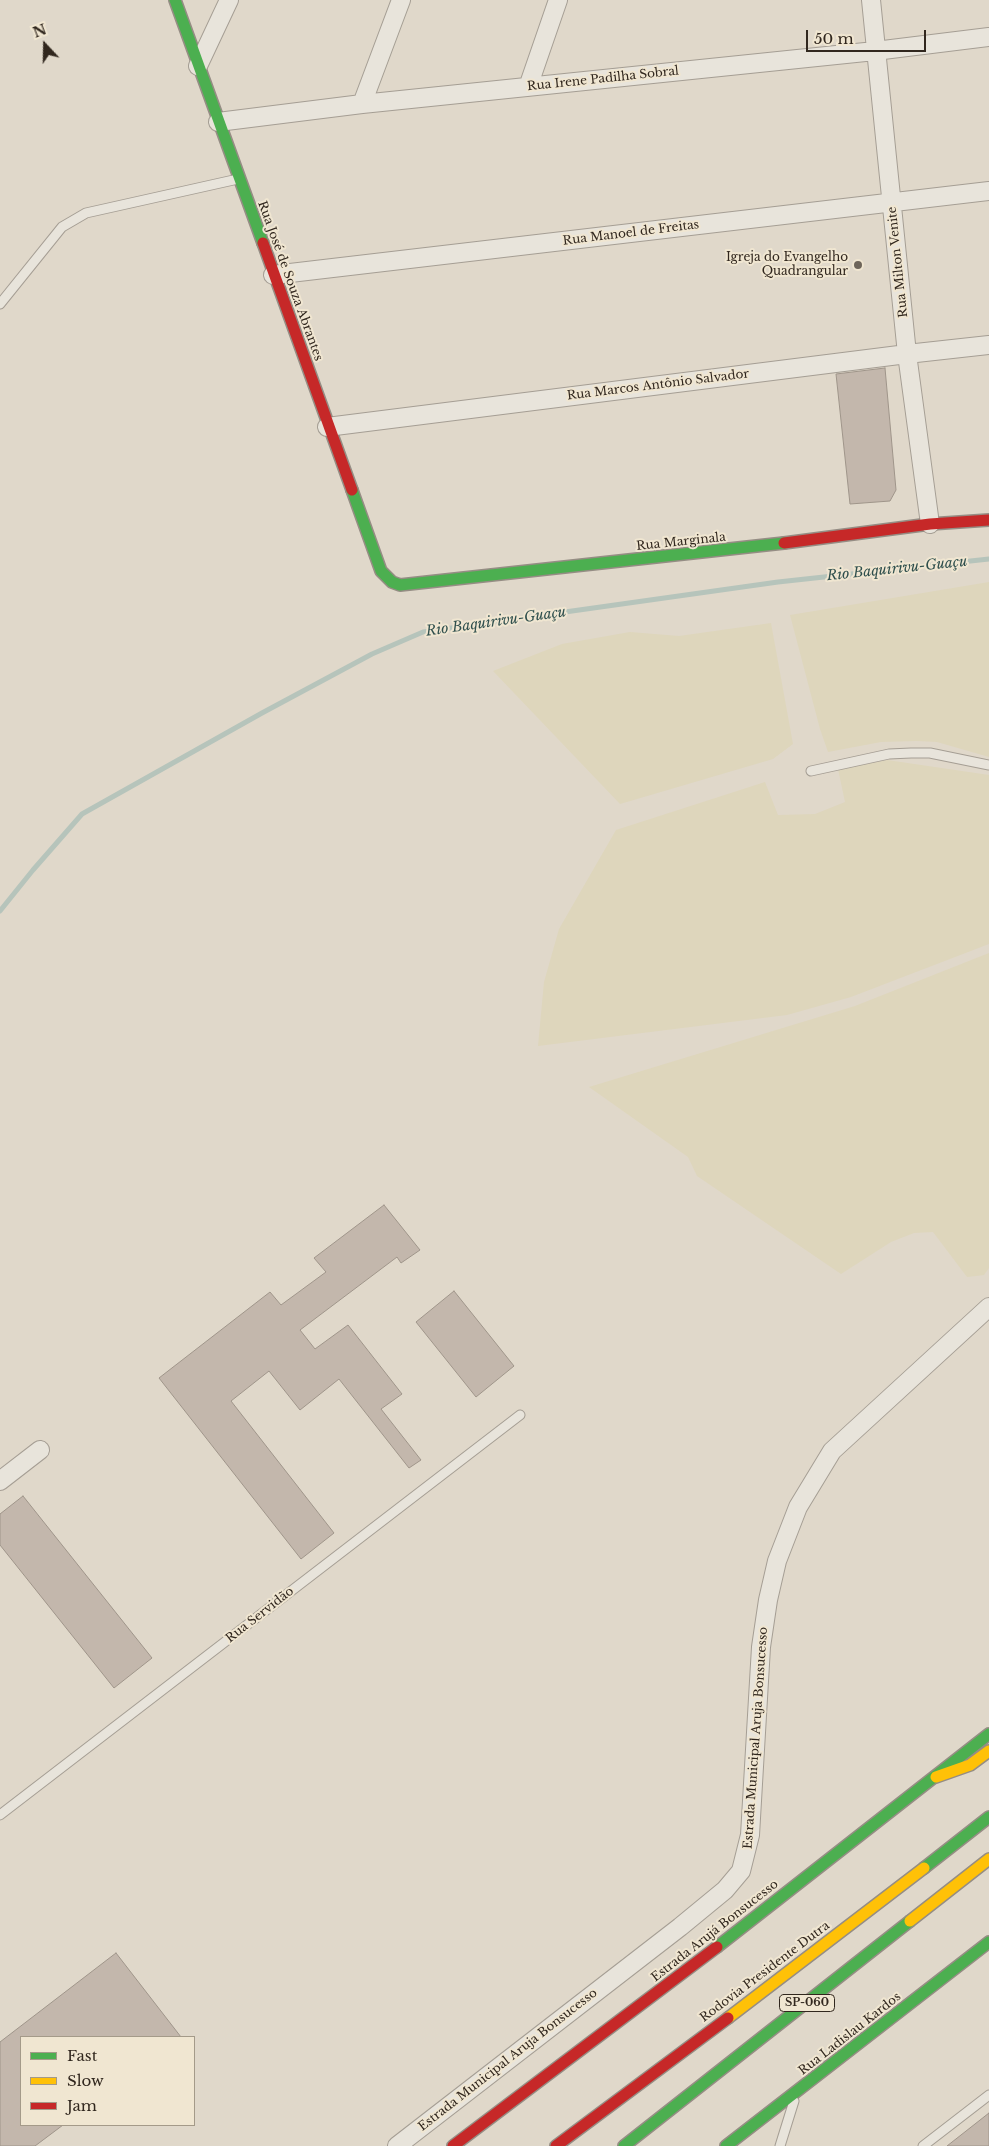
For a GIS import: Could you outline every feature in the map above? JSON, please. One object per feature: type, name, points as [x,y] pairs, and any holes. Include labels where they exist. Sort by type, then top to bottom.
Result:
[{"type":"main road","name":"Rua José de Souza Abrantes","points":[[174,0],[327,427],[381,571]]},
{"type":"main road","name":"Rua Marginala","points":[[381,571],[387,578],[400,585],[750,548],[930,524],[989,520]]},
{"type":"main road","name":"Estrada Arujá Bonsucesso","points":[[454,2146],[666,1987],[989,1734]]},
{"type":"main road","points":[[936,1777],[970,1764],[989,1751]]},
{"type":"main road","name":"Rodovia Presidente Dutra","points":[[556,2146],[810,1957],[989,1818]]},
{"type":"main road","name":"SP-060","points":[[624,2146],[989,1859]]},
{"type":"main road","name":"Rua Ladislau Kardos","points":[[726,2146],[989,1942]]},
{"type":"street","points":[[198,66],[229,0]]},
{"type":"street","points":[[362,104],[401,0]]},
{"type":"street","points":[[528,87],[558,0]]},
{"type":"street","name":"Rua Milton Venite","points":[[871,0],[907,354],[930,524]]},
{"type":"street","name":"Rua Irene Padilha Sobral","points":[[218,122],[362,104],[876,51],[989,37]]},
{"type":"street","name":"Rua Manoel de Freitas","points":[[273,275],[989,191]]},
{"type":"street","name":"Rua Marcos Antônio Salvador","points":[[327,427],[989,345]]},
{"type":"street","name":"Estrada Municipal Aruja Bonsucesso","points":[[398,2146],[680,1928],[725,1890],[742,1871],[750,1835],[761,1647],[777,1562],[798,1507],[832,1451],[989,1307]]},
{"type":"street","points":[[0,1481],[40,1450]]},
{"type":"lane","points":[[0,304],[62,227],[86,214],[238,180]]},
{"type":"lane","points":[[811,771],[889,754],[911,753],[930,753],[989,765]]},
{"type":"lane","name":"Rua Servidão","points":[[0,1815],[520,1415]]},
{"type":"lane","points":[[780,2146],[797,2092]]},
{"type":"lane","points":[[923,2146],[989,2095]]},
{"type":"shaded area","points":[[989,582],[989,757],[937,742],[917,741],[881,742],[828,752],[820,729],[790,615]]},
{"type":"shaded area","points":[[771,623],[793,744],[773,759],[620,804],[493,671],[562,644],[630,632],[679,636]]},
{"type":"shaded area","points":[[887,760],[989,775],[989,944],[851,997],[787,1015],[538,1046],[544,982],[559,929],[616,830],[765,782],[778,815],[815,814],[845,802],[838,769]]},
{"type":"shaded area","points":[[989,953],[989,1268],[984,1275],[967,1277],[933,1232],[914,1233],[891,1242],[841,1274],[697,1176],[688,1157],[589,1087],[855,1006]]},
{"type":"building","points":[[885,368],[896,490],[890,501],[850,504],[836,374]]},
{"type":"building","points":[[384,1205],[420,1250],[401,1263],[397,1257],[300,1330],[315,1349],[348,1325],[402,1394],[381,1409],[421,1460],[409,1468],[339,1379],[300,1410],[269,1371],[231,1401],[334,1533],[301,1559],[159,1378],[270,1292],[281,1305],[326,1272],[314,1258]]},
{"type":"building","points":[[454,1291],[514,1366],[476,1397],[416,1322]]},
{"type":"building","points":[[23,1496],[152,1658],[114,1688],[0,1545],[0,1514]]},
{"type":"building","points":[[116,1953],[180,2036],[20,2036],[20,2126],[62,2126],[35,2146],[0,2146],[0,2042]]},
{"type":"building","points":[[989,2113],[989,2146],[947,2146]]},
{"type":"waterway","name":"Rio Baquirivu-Guaçu","points":[[0,911],[82,814],[372,654],[423,632],[778,582],[989,559]]},
{"type":"traffic: fast","points":[[175,0],[263,243]]},
{"type":"traffic: fast","points":[[352,490],[381,571],[392,582],[400,585],[784,543]]},
{"type":"traffic: fast","points":[[717,1947],[989,1734]]},
{"type":"traffic: fast","points":[[924,1868],[989,1817]]},
{"type":"traffic: fast","points":[[624,2146],[910,1921]]},
{"type":"traffic: fast","points":[[726,2146],[989,1942]]},
{"type":"traffic: slow","points":[[936,1777],[970,1765],[989,1751]]},
{"type":"traffic: slow","points":[[910,1921],[989,1859]]},
{"type":"traffic: slow","points":[[728,2018],[924,1868]]},
{"type":"traffic: jam","points":[[263,243],[352,490]]},
{"type":"traffic: jam","points":[[784,543],[930,524],[989,520]]},
{"type":"traffic: jam","points":[[453,2146],[717,1947]]},
{"type":"traffic: jam","points":[[556,2146],[728,2018]]},
{"type":"place","name":"Igreja do Evangelho Quadrangular","points":[[858,265]]}]
